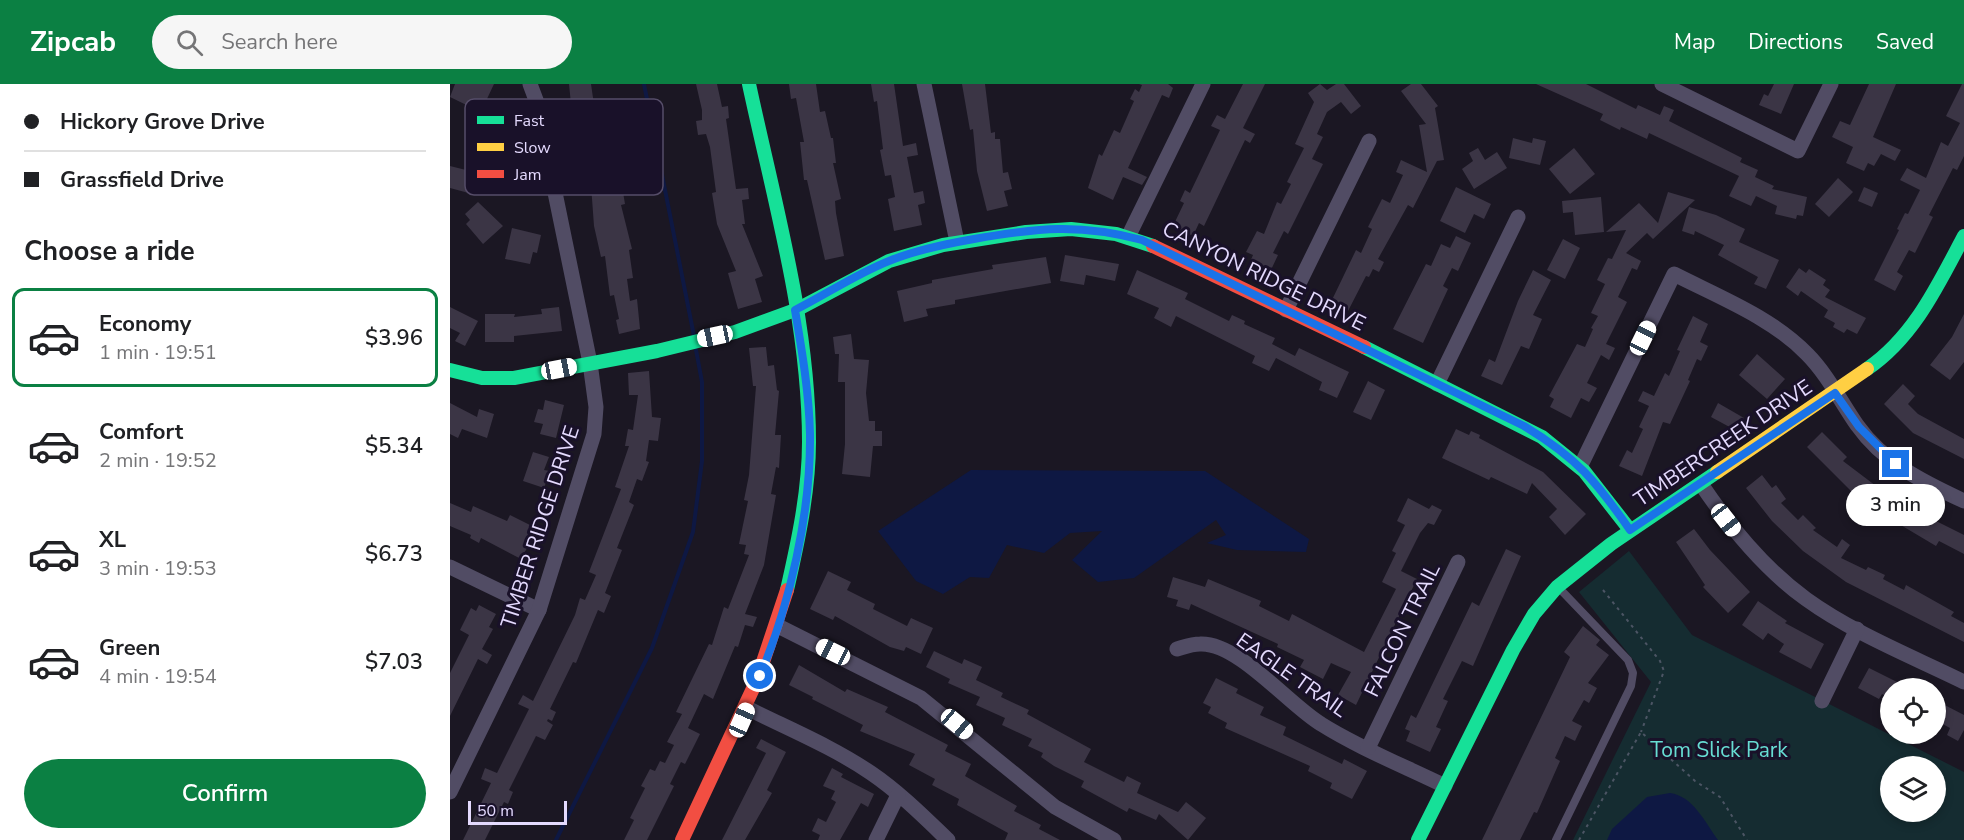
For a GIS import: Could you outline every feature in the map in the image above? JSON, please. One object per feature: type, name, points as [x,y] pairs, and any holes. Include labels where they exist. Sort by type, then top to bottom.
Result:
[{"type":"street","name":"TIMBER RIDGE DRIVE","points":[[530,84],[536,99]]},
{"type":"street","points":[[682,840],[747,708],[778,626],[798,542],[808,462],[807,398],[795,310],[749,84]]},
{"type":"street","points":[[924,84],[957,242]]},
{"type":"street","points":[[1128,237],[1203,84]]},
{"type":"street","points":[[1662,84],[1798,151],[1831,84]]},
{"type":"street","points":[[1286,310],[1369,141]]},
{"type":"street","name":"TIMBER RIDGE DRIVE","points":[[450,792],[539,610],[594,434],[596,395],[556,195]]},
{"type":"street","points":[[1437,384],[1518,217]]},
{"type":"street","name":"CANYON RIDGE DRIVE","points":[[450,370],[469,378],[503,380],[681,344],[739,331],[795,310],[848,279],[890,261],[957,242],[1061,227],[1098,230],[1163,249],[1524,426],[1554,444],[1580,467],[1600,487],[1630,530]]},
{"type":"street","name":"TIMBERCREEK DRIVE","points":[[1418,840],[1513,650],[1534,614],[1557,587],[1630,530],[1835,393],[1883,358],[1909,331],[1937,291],[1964,236]]},
{"type":"street","points":[[1580,467],[1674,274],[1785,334],[1808,354],[1859,427],[1886,456],[1924,482],[1964,501]]},
{"type":"street","points":[[1701,484],[1737,534],[1765,563],[1806,599],[1857,629],[1964,682]]},
{"type":"street","name":"FALCON TRAIL","points":[[1368,748],[1458,562]]},
{"type":"street","points":[[450,567],[539,610]]},
{"type":"street","points":[[778,626],[921,698],[1056,807],[1114,840]]},
{"type":"street","points":[[1822,701],[1857,629]]},
{"type":"street","name":"EAGLE TRAIL","points":[[1177,649],[1200,644],[1214,646],[1265,678],[1322,725],[1445,786]]},
{"type":"street","points":[[747,708],[838,753],[870,772],[948,840]]},
{"type":"street","points":[[876,840],[898,795]]},
{"type":"lane","points":[[1556,840],[1631,686],[1633,673],[1628,660],[1557,587]]},
{"type":"path","points":[[1579,840],[1641,732],[1664,671],[1660,661],[1603,590]]},
{"type":"path","points":[[1641,732],[1695,781],[1720,797],[1748,840]]},
{"type":"green space","name":"Tom Slick Park","points":[[1629,551],[1692,635],[1880,730],[1880,744],[1908,744],[1932,756],[1880,756],[1880,822],[1946,822],[1946,763],[1964,772],[1964,840],[1573,840],[1651,682],[1579,592]]},
{"type":"water","points":[[971,470],[1205,471],[1309,539],[1306,552],[1237,550],[1207,543],[1226,535],[1216,520],[1134,578],[1098,582],[1072,560],[1102,531],[1070,533],[1044,553],[1007,545],[989,578],[970,577],[943,594],[916,581],[878,531]]},
{"type":"water","points":[[1670,793],[1692,804],[1718,840],[1607,840],[1612,829],[1647,797]]},
{"type":"building","points":[[455,84],[494,84],[487,99],[465,99],[465,104],[450,97]]},
{"type":"building","points":[[569,84],[591,84],[593,99],[570,99]]},
{"type":"building","points":[[696,84],[717,84],[722,107],[728,106],[729,118],[726,119],[736,189],[748,188],[749,199],[742,200],[745,224],[742,224],[763,276],[755,279],[762,302],[738,309],[728,273],[736,271],[717,224],[712,193],[716,192],[710,147],[706,134],[698,135],[696,121],[702,120],[702,110]]},
{"type":"building","points":[[789,84],[816,84],[820,112],[825,111],[831,138],[833,138],[836,163],[833,163],[841,199],[835,201],[844,256],[825,260],[807,180],[804,180],[800,142],[804,142],[796,98],[791,99]]},
{"type":"building","points":[[871,84],[894,84],[903,146],[916,143],[918,155],[907,157],[914,193],[923,191],[925,203],[918,205],[922,225],[894,231],[888,199],[895,197],[891,175],[885,176],[880,150],[883,149],[877,101],[874,102]]},
{"type":"building","points":[[962,84],[985,84],[991,133],[995,132],[995,139],[1000,139],[1003,173],[1008,172],[1012,189],[1004,191],[1008,206],[987,211],[977,171],[973,129],[970,130]]},
{"type":"building","points":[[1139,84],[1168,84],[1173,88],[1169,98],[1162,95],[1128,168],[1147,177],[1142,185],[1123,177],[1113,200],[1088,188],[1099,154],[1102,156],[1114,130],[1120,133],[1134,101],[1130,99],[1135,89],[1139,92],[1142,85]]},
{"type":"building","points":[[1243,84],[1265,84],[1243,128],[1255,134],[1250,143],[1245,140],[1204,226],[1199,223],[1193,236],[1173,226],[1184,203],[1180,201],[1185,190],[1190,193],[1220,130],[1211,126],[1217,115],[1225,119]]},
{"type":"building","points":[[1320,84],[1327,90],[1336,84],[1344,84],[1361,106],[1351,114],[1341,102],[1327,112],[1317,134],[1323,137],[1312,159],[1323,164],[1288,234],[1284,231],[1273,253],[1278,255],[1270,272],[1250,262],[1253,255],[1246,252],[1257,231],[1264,234],[1277,202],[1281,204],[1291,184],[1287,182],[1304,148],[1295,144],[1314,102],[1308,93]]},
{"type":"building","points":[[1411,84],[1421,84],[1438,106],[1435,108],[1444,160],[1437,161],[1413,208],[1408,205],[1378,259],[1384,262],[1379,272],[1373,269],[1369,277],[1366,276],[1348,311],[1331,302],[1356,250],[1361,253],[1372,229],[1368,227],[1382,199],[1390,203],[1403,175],[1396,172],[1401,160],[1427,172],[1419,125],[1426,124],[1401,91]]},
{"type":"building","points":[[1536,84],[1586,84],[1636,109],[1638,105],[1660,115],[1664,106],[1674,110],[1669,121],[1742,158],[1740,162],[1758,170],[1755,177],[1774,186],[1772,189],[1807,197],[1803,216],[1797,215],[1796,219],[1775,214],[1777,206],[1756,196],[1751,206],[1729,196],[1739,176],[1649,133],[1647,139],[1621,127],[1620,130],[1600,120],[1603,114]]},
{"type":"building","points":[[1774,84],[1794,84],[1781,114],[1759,105],[1764,94],[1768,96]]},
{"type":"building","points":[[1869,84],[1896,84],[1873,137],[1901,150],[1895,161],[1881,154],[1874,166],[1868,163],[1864,171],[1846,163],[1853,147],[1832,137],[1840,121],[1850,125]]},
{"type":"building","points":[[1964,84],[1964,156],[1957,170],[1953,168],[1929,215],[1933,217],[1915,253],[1909,250],[1897,272],[1903,276],[1895,291],[1874,280],[1905,213],[1908,214],[1920,190],[1900,180],[1907,168],[1926,178],[1941,142],[1948,146],[1960,123],[1946,116]]},
{"type":"building","points":[[1513,138],[1532,143],[1533,138],[1546,141],[1540,165],[1509,158]]},
{"type":"building","points":[[1478,148],[1485,160],[1497,152],[1507,168],[1474,189],[1462,169],[1473,161],[1469,153]]},
{"type":"building","points":[[1574,148],[1595,174],[1570,194],[1549,169]]},
{"type":"building","points":[[450,166],[465,170],[465,192],[450,188]]},
{"type":"building","points":[[1838,178],[1853,192],[1829,217],[1815,204]]},
{"type":"building","points":[[1456,187],[1491,204],[1484,219],[1474,214],[1465,233],[1440,221]]},
{"type":"building","points":[[1864,187],[1878,193],[1872,207],[1858,201]]},
{"type":"building","points":[[1668,192],[1695,200],[1653,239],[1647,233],[1626,253],[1641,261],[1637,270],[1632,268],[1618,297],[1627,302],[1606,344],[1615,348],[1609,360],[1601,355],[1587,383],[1597,388],[1589,402],[1581,398],[1571,418],[1550,407],[1554,399],[1549,396],[1577,344],[1585,347],[1593,329],[1591,328],[1598,316],[1591,313],[1605,284],[1597,280],[1608,258],[1612,259],[1626,230],[1606,232],[1639,203],[1658,223]]},
{"type":"building","points":[[592,195],[624,195],[625,204],[621,205],[632,249],[629,250],[633,278],[627,279],[630,301],[637,299],[640,329],[619,334],[616,320],[619,319],[614,295],[610,296],[605,256],[601,257],[594,226]]},
{"type":"building","points":[[1601,197],[1604,232],[1575,235],[1573,212],[1563,213],[1562,201]]},
{"type":"building","points":[[478,202],[503,226],[483,244],[466,224],[470,220],[465,214]]},
{"type":"building","points":[[1689,207],[1716,215],[1745,229],[1739,242],[1779,260],[1766,289],[1754,284],[1758,277],[1718,255],[1724,245],[1695,231],[1694,235],[1682,231]]},
{"type":"building","points":[[512,228],[541,235],[537,253],[533,252],[530,264],[505,259]]},
{"type":"building","points":[[1456,236],[1471,243],[1458,271],[1452,268],[1443,286],[1448,289],[1423,343],[1393,329],[1426,264],[1431,266],[1441,244],[1450,248]]},
{"type":"building","points":[[1563,239],[1580,248],[1565,279],[1547,270]]},
{"type":"building","points":[[1065,255],[1119,264],[1115,281],[1086,275],[1084,285],[1060,281]]},
{"type":"building","points":[[1046,257],[1051,283],[955,300],[955,304],[926,309],[928,316],[904,322],[897,291],[932,283],[932,280],[993,269],[992,265]]},
{"type":"building","points":[[1799,268],[1806,273],[1809,269],[1826,280],[1823,285],[1830,290],[1825,297],[1866,318],[1857,334],[1847,329],[1844,333],[1833,327],[1835,323],[1824,317],[1828,310],[1801,291],[1798,296],[1786,287]]},
{"type":"building","points":[[1137,270],[1188,293],[1185,299],[1229,321],[1232,315],[1245,321],[1244,324],[1275,338],[1272,344],[1295,356],[1299,348],[1349,372],[1337,398],[1319,390],[1322,382],[1276,358],[1269,371],[1252,363],[1255,356],[1176,316],[1171,327],[1154,318],[1159,308],[1127,294]]},
{"type":"building","points":[[1533,270],[1551,280],[1533,315],[1542,319],[1529,349],[1521,346],[1502,385],[1481,376],[1489,359],[1495,362],[1518,301]]},
{"type":"building","points":[[450,307],[478,321],[465,346],[455,341],[460,333],[450,328]]},
{"type":"building","points":[[559,307],[562,331],[514,336],[514,342],[485,342],[485,314],[515,314],[514,317],[542,314],[541,309]]},
{"type":"building","points":[[1964,314],[1964,362],[1950,380],[1930,365],[1952,337]]},
{"type":"building","points":[[1693,316],[1708,324],[1700,342],[1708,346],[1701,361],[1697,359],[1688,380],[1690,381],[1670,424],[1663,422],[1642,476],[1619,466],[1627,450],[1632,453],[1643,429],[1639,427],[1649,406],[1638,401],[1643,391],[1654,396],[1665,373],[1669,376],[1680,351],[1677,350]]},
{"type":"building","points":[[851,334],[854,359],[869,360],[866,393],[869,421],[875,421],[875,431],[882,431],[882,446],[873,446],[870,477],[842,474],[845,444],[845,382],[838,382],[839,354],[835,354],[833,337]]},
{"type":"building","points":[[766,347],[768,366],[774,365],[779,391],[775,435],[781,435],[779,468],[776,467],[771,494],[776,495],[764,565],[745,614],[757,617],[753,627],[745,625],[738,647],[735,646],[713,699],[704,694],[688,728],[700,734],[685,764],[681,762],[670,784],[674,786],[647,840],[624,840],[634,820],[630,818],[645,788],[641,786],[650,769],[655,771],[660,761],[665,763],[674,745],[667,742],[682,714],[676,712],[709,644],[712,645],[724,607],[728,609],[749,555],[744,554],[746,545],[739,544],[748,501],[744,500],[749,475],[756,386],[753,386],[749,348]]},
{"type":"building","points":[[1757,354],[1785,379],[1767,399],[1739,375]]},
{"type":"building","points":[[649,371],[652,417],[661,418],[658,441],[649,440],[646,461],[649,462],[642,481],[637,479],[629,502],[634,505],[617,548],[622,550],[605,593],[611,596],[604,613],[598,610],[576,663],[573,662],[550,709],[556,712],[552,721],[548,719],[547,721],[553,725],[545,740],[536,736],[509,790],[513,792],[508,804],[504,802],[485,840],[463,840],[491,783],[481,779],[485,768],[497,773],[529,709],[518,704],[523,695],[533,701],[575,615],[580,598],[585,600],[596,575],[589,572],[621,489],[615,487],[629,446],[625,446],[628,429],[633,430],[638,395],[629,395],[628,373]]},
{"type":"building","points":[[1368,381],[1385,390],[1371,420],[1353,412]]},
{"type":"building","points":[[1903,384],[1915,396],[1908,404],[1918,414],[1964,439],[1964,459],[1913,433],[1884,404]]},
{"type":"building","points":[[545,400],[564,405],[556,438],[540,434],[543,424],[534,422],[538,409],[543,410]]},
{"type":"building","points":[[450,403],[477,417],[479,409],[494,414],[487,438],[462,429],[458,438],[450,434]]},
{"type":"building","points":[[1718,403],[1744,418],[1737,431],[1711,417]]},
{"type":"building","points":[[1456,429],[1469,435],[1471,431],[1480,435],[1479,438],[1543,472],[1586,514],[1565,535],[1549,517],[1557,509],[1532,483],[1527,494],[1491,477],[1489,480],[1442,458]]},
{"type":"building","points":[[1822,432],[1847,457],[1843,461],[1880,489],[1878,492],[1964,535],[1964,554],[1939,541],[1936,546],[1899,524],[1866,508],[1864,510],[1848,497],[1852,492],[1807,447]]},
{"type":"building","points":[[533,452],[549,457],[544,470],[550,471],[544,488],[523,481]]},
{"type":"building","points":[[1762,475],[1772,488],[1776,485],[1786,499],[1781,503],[1798,520],[1803,515],[1816,528],[1813,530],[1837,547],[1842,539],[1850,545],[1841,558],[1866,570],[1868,567],[1885,575],[1883,579],[1904,590],[1906,585],[1954,612],[1951,616],[1964,623],[1964,642],[1846,582],[1803,551],[1772,521],[1746,488]]},
{"type":"building","points":[[1408,498],[1429,509],[1432,505],[1442,510],[1434,525],[1428,523],[1420,533],[1401,571],[1417,579],[1356,705],[1338,695],[1351,672],[1331,663],[1323,679],[1300,667],[1304,660],[1277,647],[1278,644],[1191,604],[1189,610],[1176,606],[1178,600],[1167,597],[1173,577],[1205,587],[1208,579],[1261,601],[1259,606],[1289,621],[1292,614],[1364,652],[1396,589],[1382,582],[1396,553],[1392,551],[1405,525],[1397,521]]},
{"type":"building","points":[[450,503],[471,512],[473,506],[507,521],[510,515],[532,526],[528,534],[533,537],[521,559],[481,538],[479,543],[470,538],[471,535],[450,526]]},
{"type":"building","points":[[1694,529],[1710,550],[1750,592],[1728,613],[1703,587],[1705,585],[1676,542]]},
{"type":"building","points":[[1506,549],[1521,556],[1473,666],[1462,661],[1443,699],[1448,701],[1436,727],[1441,729],[1430,752],[1406,741],[1410,731],[1405,729],[1411,715],[1416,718],[1472,602],[1479,606]]},
{"type":"building","points":[[828,571],[851,582],[847,590],[875,604],[873,609],[907,626],[911,618],[933,628],[921,654],[906,647],[904,651],[890,647],[835,616],[833,620],[810,609]]},
{"type":"building","points":[[1758,601],[1787,621],[1785,623],[1824,644],[1811,669],[1779,652],[1784,644],[1768,633],[1763,640],[1742,625]]},
{"type":"building","points":[[479,605],[496,614],[489,627],[493,629],[482,649],[492,655],[487,664],[478,659],[450,716],[450,673],[469,635],[460,630],[471,608],[476,611]]},
{"type":"building","points":[[1583,626],[1600,640],[1596,645],[1609,655],[1588,683],[1597,688],[1589,703],[1584,700],[1572,721],[1582,726],[1575,741],[1565,736],[1555,758],[1560,761],[1537,813],[1534,812],[1520,840],[1482,840],[1570,657],[1564,652]]},
{"type":"building","points":[[934,651],[962,664],[964,659],[982,667],[976,680],[1003,693],[1001,697],[1029,710],[1027,714],[1091,749],[1084,762],[1124,782],[1127,776],[1141,783],[1137,793],[1178,812],[1186,802],[1206,818],[1188,840],[1159,814],[1156,820],[1129,808],[1127,812],[1081,787],[1084,781],[1054,766],[1041,757],[1043,753],[1028,746],[1032,739],[1002,725],[1005,718],[976,705],[980,697],[948,683],[950,679],[926,667]]},
{"type":"building","points":[[799,665],[845,692],[847,689],[888,707],[885,712],[948,745],[945,751],[971,764],[965,776],[1017,806],[1014,811],[1041,825],[1039,829],[1060,840],[1005,840],[1008,833],[957,805],[959,799],[932,785],[935,779],[909,765],[915,754],[860,731],[863,725],[789,685]]},
{"type":"building","points":[[1869,668],[1889,678],[1880,678],[1879,699],[1858,688]]},
{"type":"building","points":[[1216,678],[1238,689],[1236,693],[1264,707],[1260,715],[1286,727],[1283,735],[1342,764],[1344,759],[1367,771],[1352,799],[1330,788],[1332,783],[1308,771],[1310,766],[1225,728],[1227,723],[1208,713],[1211,707],[1203,703]]},
{"type":"building","points":[[1946,706],[1964,715],[1964,730],[1958,741],[1947,735],[1950,728],[1946,726]]},
{"type":"building","points":[[761,739],[786,752],[767,790],[772,793],[745,840],[722,840],[766,753],[756,748]]},
{"type":"building","points":[[832,768],[843,774],[841,777],[874,794],[868,807],[861,803],[840,840],[818,840],[820,835],[812,831],[818,818],[826,822],[836,802],[831,799],[835,791],[823,786]]},
{"type":"waterway","points":[[644,84],[647,99]]},
{"type":"waterway","points":[[663,180],[694,336]]},
{"type":"waterway","points":[[556,840],[652,648],[693,532],[702,461],[702,382],[696,350]]},
{"type":"traffic: fast","points":[[749,84],[797,306],[807,397],[809,442],[807,479],[799,535],[787,590]]},
{"type":"traffic: fast","points":[[450,370],[482,378],[514,378],[657,351],[735,332],[798,309],[889,261],[943,245],[1026,232],[1071,229],[1116,234],[1153,246]]},
{"type":"traffic: fast","points":[[1867,369],[1884,356],[1911,326],[1934,291],[1964,236]]},
{"type":"traffic: fast","points":[[1364,347],[1542,437],[1584,471],[1630,530]]},
{"type":"traffic: fast","points":[[1418,840],[1513,650],[1534,614],[1557,587],[1611,544],[1717,472]]},
{"type":"traffic: slow","points":[[1717,472],[1867,369]]},
{"type":"traffic: jam","points":[[1153,246],[1364,347]]},
{"type":"traffic: jam","points":[[682,840],[757,680],[787,590]]},
{"type":"route","points":[[760,676],[778,626],[791,576],[798,542],[808,462],[810,434],[807,398],[795,310],[848,279],[890,261],[914,252],[957,242],[1061,227],[1098,230],[1142,240],[1524,426],[1571,456],[1600,487],[1630,530],[1835,393],[1859,427],[1896,464]]}]
